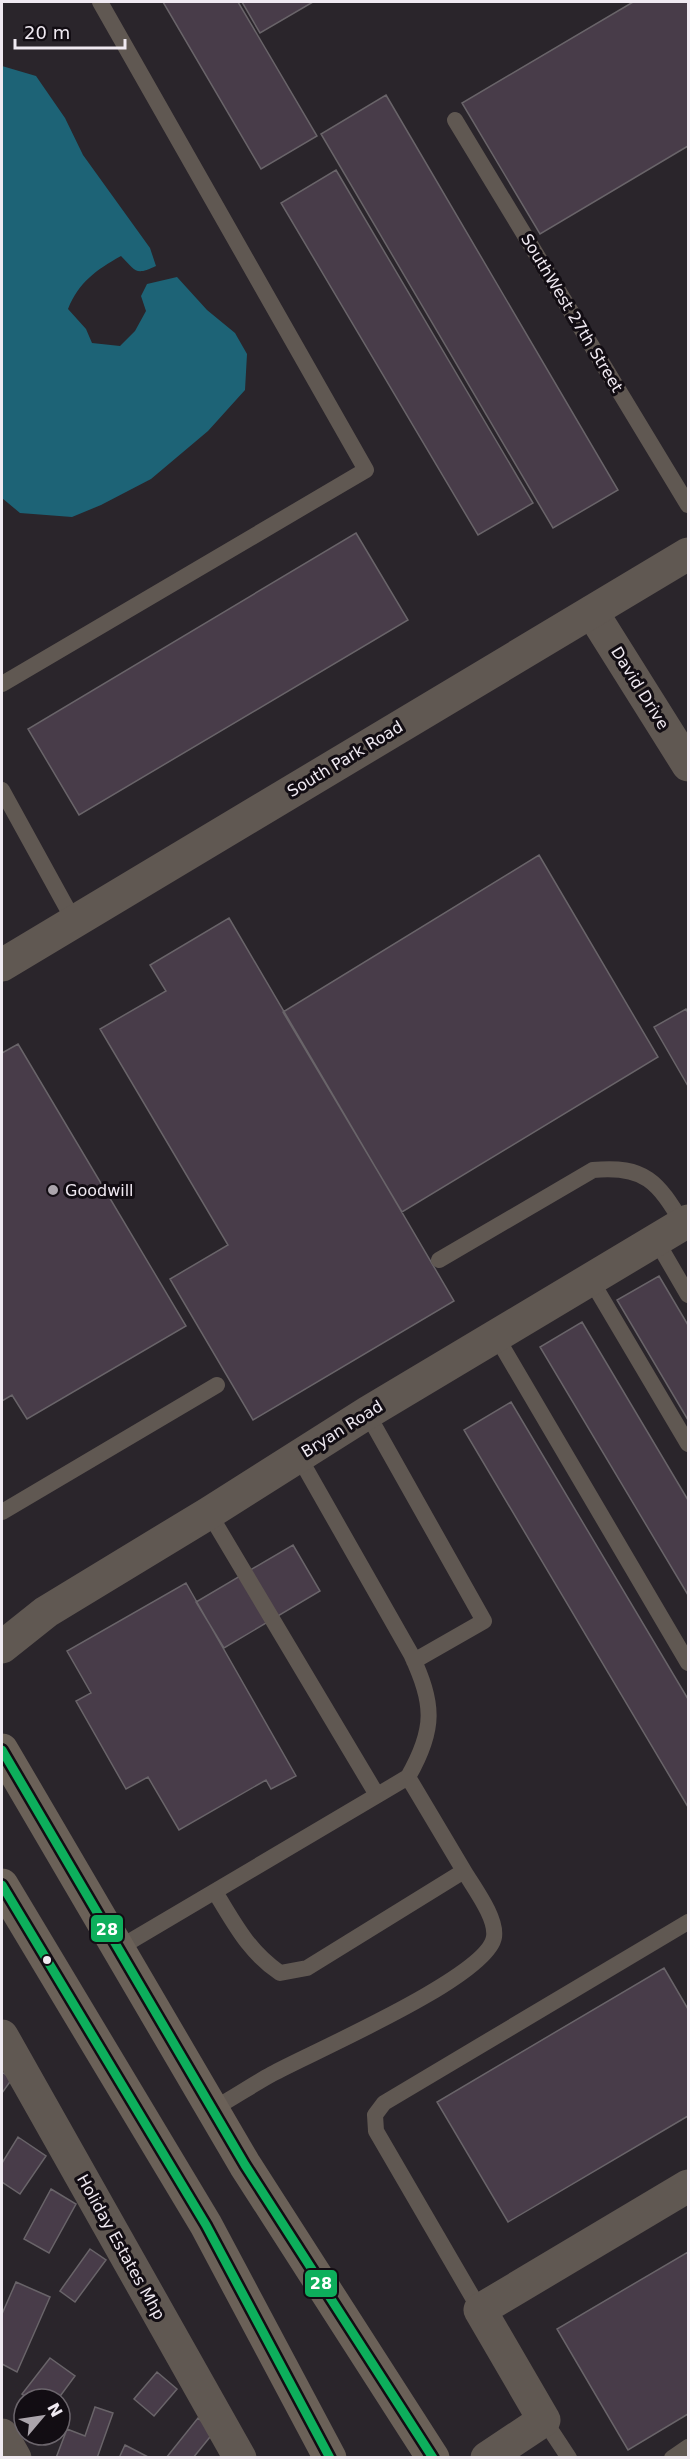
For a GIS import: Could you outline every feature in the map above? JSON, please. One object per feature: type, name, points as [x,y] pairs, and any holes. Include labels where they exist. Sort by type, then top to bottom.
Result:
[{"type":"main road","points":[[2,1750],[258,2184],[433,2457]]},
{"type":"main road","points":[[2,1789],[60,1847]]},
{"type":"main road","points":[[2,1885],[206,2225],[330,2457]]},
{"type":"street","name":"South Park Road","points":[[2,965],[688,554]]},
{"type":"street","name":"David Drive","points":[[592,612],[688,765]]},
{"type":"street","name":"Bryan Road","points":[[2,1647],[46,1612],[367,1413],[676,1228]]},
{"type":"street","name":"Holiday Estates Mhp","points":[[2,2036],[240,2457]]},
{"type":"street","points":[[487,2457],[544,2420],[480,2310],[688,2186]]},
{"type":"street","points":[[2,2435],[15,2457]]},
{"type":"lane","points":[[2,684],[366,470],[100,2]]},
{"type":"lane","name":"SouthWest 27th Street","points":[[456,120],[688,505]]},
{"type":"lane","points":[[2,790],[74,921]]},
{"type":"lane","points":[[439,1260],[593,1170],[619,1168],[642,1175],[665,1193],[676,1228],[688,1295]]},
{"type":"lane","points":[[591,1280],[688,1444]]},
{"type":"lane","points":[[496,1336],[688,1663]]},
{"type":"lane","points":[[2,1512],[217,1385]]},
{"type":"lane","points":[[367,1413],[484,1621],[414,1660]]},
{"type":"lane","points":[[119,1948],[408,1777],[422,1752],[429,1726],[428,1704],[423,1682],[414,1660],[299,1457]]},
{"type":"lane","points":[[209,1513],[377,1795]]},
{"type":"lane","points":[[213,2109],[270,2074],[428,1994],[447,1983],[488,1951],[494,1936],[493,1920],[408,1777]]},
{"type":"lane","points":[[215,1892],[248,1946],[264,1962],[280,1973],[307,1968],[464,1871]]},
{"type":"lane","points":[[480,2310],[376,2130],[375,2115],[384,2103],[688,1922]]},
{"type":"lane","points":[[544,2420],[569,2457]]},
{"type":"lane","points":[[672,2457],[688,2447]]},
{"type":"water","points":[[2,66],[36,76],[65,118],[83,155],[150,248],[156,266],[144,271],[136,270],[121,256],[96,272],[77,291],[68,309],[86,329],[92,343],[120,346],[135,331],[146,311],[141,296],[147,284],[177,277],[207,310],[235,333],[247,354],[245,390],[208,431],[151,479],[72,517],[20,513],[2,498]]},
{"type":"building","points":[[163,2],[238,2],[317,136],[261,169]]},
{"type":"building","points":[[242,2],[313,2],[260,33]]},
{"type":"building","points":[[633,2],[688,2],[688,146],[540,234],[462,103]]},
{"type":"building","points":[[386,95],[618,490],[553,528],[321,134]]},
{"type":"building","points":[[336,170],[533,503],[478,535],[281,203]]},
{"type":"building","points":[[356,533],[408,620],[79,815],[28,729]]},
{"type":"building","points":[[539,855],[658,1057],[402,1212],[283,1012]]},
{"type":"building","points":[[229,918],[454,1301],[253,1420],[170,1279],[228,1245],[100,1029],[166,991],[150,965]]},
{"type":"building","points":[[686,1009],[688,1013],[688,1086],[654,1027]]},
{"type":"building","name":"Goodwill","points":[[18,1044],[186,1326],[27,1419],[12,1395],[2,1401],[2,1053]]},
{"type":"building","points":[[659,1276],[688,1325],[688,1420],[617,1300]]},
{"type":"building","points":[[582,1322],[688,1500],[688,1595],[540,1347]]},
{"type":"building","points":[[511,1402],[688,1699],[688,1807],[464,1430]]},
{"type":"building","points":[[293,1545],[320,1591],[224,1648],[196,1602]]},
{"type":"building","points":[[186,1583],[296,1776],[271,1789],[266,1780],[179,1830],[148,1777],[126,1789],[76,1701],[91,1693],[67,1651]]},
{"type":"building","points":[[664,1968],[688,2009],[688,2116],[508,2222],[437,2102]]},
{"type":"building","points":[[2,2072],[12,2079],[2,2093]]},
{"type":"building","points":[[18,2137],[46,2156],[20,2194],[2,2182],[2,2163]]},
{"type":"building","points":[[51,2189],[76,2204],[49,2253],[24,2239]]},
{"type":"building","points":[[90,2249],[106,2260],[75,2302],[60,2291]]},
{"type":"building","points":[[688,2252],[688,2414],[628,2450],[557,2329]]},
{"type":"building","points":[[16,2282],[50,2297],[17,2372],[2,2364],[2,2314]]},
{"type":"building","points":[[50,2358],[75,2376],[67,2387],[27,2387]]},
{"type":"building","points":[[157,2372],[177,2389],[154,2416],[134,2399]]},
{"type":"building","points":[[95,2407],[113,2413],[97,2458],[56,2458],[60,2447],[72,2447],[72,2431],[85,2436]]},
{"type":"building","points":[[198,2418],[214,2432],[193,2458],[166,2458]]},
{"type":"building","points":[[125,2445],[150,2458],[119,2458]]},
{"type":"transit line","name":"28","points":[[2,1750],[245,2165],[433,2458]]},
{"type":"transit line","name":"28","points":[[2,1885],[206,2225],[330,2458]]},
{"type":"place","name":"Goodwill","points":[[53,1190]]}]
